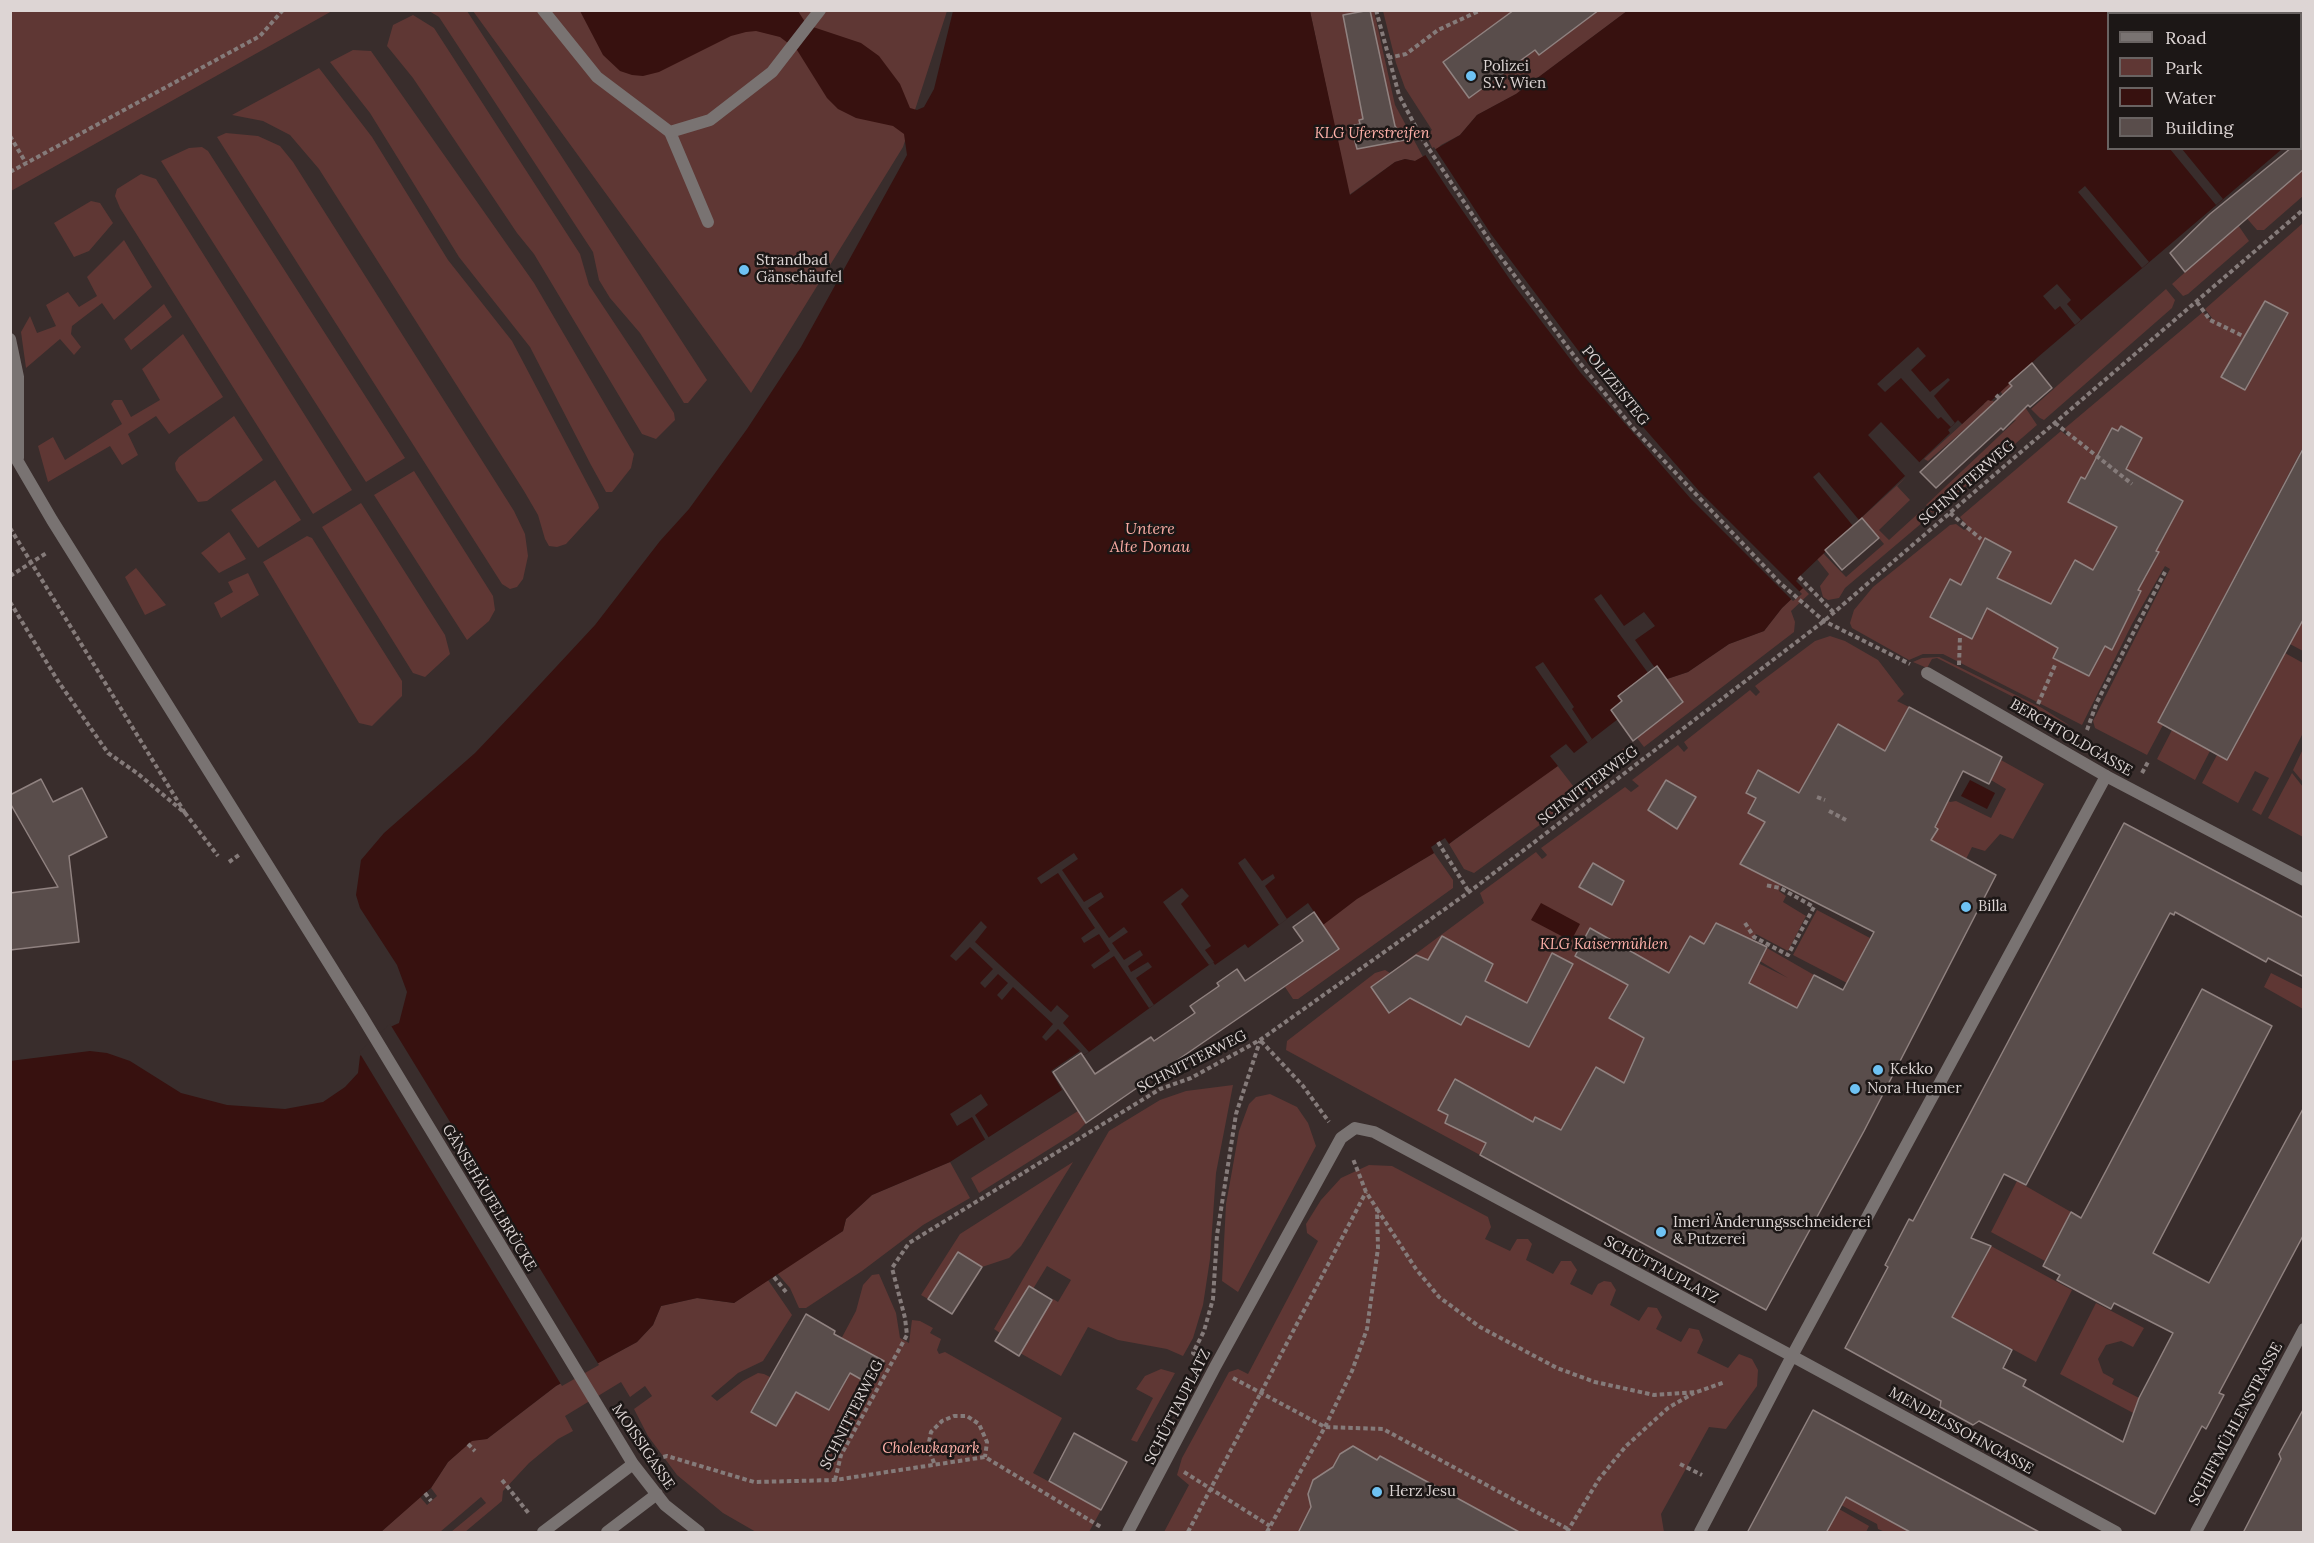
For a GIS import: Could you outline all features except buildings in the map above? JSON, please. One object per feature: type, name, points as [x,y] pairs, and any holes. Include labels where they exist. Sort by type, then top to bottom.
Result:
[{"type":"street","points":[[543,10],[597,77],[670,132],[708,222]]},
{"type":"street","points":[[670,132],[710,120],[771,72],[820,11]]},
{"type":"street","points":[[10,339],[18,377],[18,459]]},
{"type":"street","name":"GÄNSEHÄUFELBRÜCKE","points":[[10,448],[66,542],[360,1013],[593,1399]]},
{"type":"street","name":"BERCHTOLDGASSE","points":[[1927,673],[2106,776],[2304,880]]},
{"type":"street","points":[[1700,1533],[1792,1356],[2106,776]]},
{"type":"street","name":"SCHÜTTAUPLATZ","points":[[1128,1533],[1215,1367],[1341,1138],[1355,1128],[1374,1132],[1792,1356]]},
{"type":"street","name":"SCHIFFMÜHLENSTRASSE","points":[[2196,1533],[2304,1329]]},
{"type":"street","name":"MENDELSSOHNGASSE","points":[[1792,1356],[2116,1533]]},
{"type":"street","name":"MOISSIGASSE","points":[[593,1399],[633,1464],[664,1505],[699,1533]]},
{"type":"street","points":[[544,1532],[633,1464]]},
{"type":"street","points":[[606,1533],[657,1494]]},
{"type":"path","points":[[10,172],[260,36],[283,10]]},
{"type":"path","name":"POLIZEISTEG","points":[[1376,10],[1399,94],[1421,137],[1497,252],[1597,384],[1705,507],[1824,621]]},
{"type":"path","points":[[1388,58],[1406,54],[1438,30],[1481,10]]},
{"type":"path","points":[[10,136],[26,163]]},
{"type":"path","name":"SCHNITTERWEG","points":[[633,1464],[667,1456],[754,1482],[835,1480],[841,1455],[907,1335],[906,1318],[892,1268],[909,1243],[1160,1089],[1191,1078],[1260,1040],[1469,892],[1834,613],[2304,209]]},
{"type":"path","points":[[2197,302],[2210,320],[2243,336]]},
{"type":"path","points":[[2055,423],[2132,484]]},
{"type":"path","points":[[1950,513],[1981,539]]},
{"type":"path","points":[[10,528],[185,813],[218,856]]},
{"type":"path","points":[[10,576],[66,542]]},
{"type":"path","points":[[2087,730],[2097,702],[2165,572]]},
{"type":"path","points":[[1798,577],[1834,613]]},
{"type":"path","points":[[10,602],[58,681],[108,753],[137,773],[185,813]]},
{"type":"path","points":[[1824,621],[1927,673]]},
{"type":"path","points":[[1959,665],[1960,636]]},
{"type":"path","points":[[2037,704],[2056,663]]},
{"type":"path","points":[[1817,797],[1825,800]]},
{"type":"path","points":[[1829,811],[1846,820]]},
{"type":"path","points":[[1438,842],[1469,892]]},
{"type":"path","points":[[1745,923],[1754,937],[1788,955],[1814,907],[1780,888],[1765,885]]},
{"type":"path","points":[[1697,1392],[1654,1395],[1595,1382],[1557,1368],[1480,1327],[1439,1297],[1416,1269],[1366,1192],[1358,1168],[1341,1138],[1303,1086],[1260,1040],[1236,1114],[1225,1171],[1216,1235],[1213,1299],[1204,1331],[1193,1353],[1259,1394],[1325,1427],[1383,1429],[1567,1531],[1599,1479],[1626,1446],[1668,1408],[1697,1392],[1725,1382]]},
{"type":"path","points":[[1188,1533],[1366,1192]]},
{"type":"path","points":[[1267,1533],[1325,1427],[1352,1371],[1367,1329],[1378,1248],[1377,1209]]},
{"type":"path","points":[[774,1277],[786,1292]]},
{"type":"path","points":[[934,1463],[928,1447],[931,1432],[942,1421],[954,1416],[967,1416],[979,1425],[987,1442],[985,1457]]},
{"type":"path","points":[[468,1444],[475,1451]]},
{"type":"path","points":[[835,1480],[985,1457],[1101,1527]]},
{"type":"path","points":[[1167,1462],[1270,1526]]},
{"type":"path","points":[[1680,1464],[1702,1475]]},
{"type":"path","points":[[502,1480],[544,1532]]},
{"type":"path","points":[[425,1493],[431,1501]]},
{"type":"green space","points":[[11,10],[332,10],[332,11],[11,191]]},
{"type":"green space","points":[[429,11],[467,11],[707,380],[688,403],[684,403],[640,333],[610,298],[599,280],[593,252],[439,17]]},
{"type":"green space","name":"Strandbad Gänsehäufel","points":[[473,11],[947,11],[903,147],[751,393]]},
{"type":"green space","name":"KLG Uferstreifen","points":[[1310,11],[1374,11],[1395,105],[1423,157],[1415,161],[1405,159],[1395,162],[1349,195]]},
{"type":"green space","name":"Polizei S.V. Wien","points":[[1383,11],[1627,11],[1516,94],[1477,115],[1460,135],[1441,145],[1434,152],[1426,134],[1432,130],[1405,88]]},
{"type":"green space","points":[[413,15],[434,28],[580,254],[589,285],[674,413],[675,420],[656,439],[642,434],[534,254],[517,233],[413,78],[387,46],[393,25]]},
{"type":"green space","points":[[353,50],[371,51],[534,283],[634,454],[631,468],[612,492],[606,492],[530,347],[459,257],[370,113],[330,62]]},
{"type":"green space","points":[[319,68],[372,137],[448,260],[512,341],[598,504],[599,508],[566,544],[557,547],[549,546],[538,515],[524,491],[319,169],[290,135],[263,121],[232,115]]},
{"type":"green space","points":[[226,133],[258,136],[280,146],[293,162],[514,511],[525,534],[528,556],[523,579],[517,587],[510,589],[502,584],[217,137]]},
{"type":"green space","points":[[202,147],[208,151],[405,458],[366,482],[161,161],[189,148]]},
{"type":"green space","points":[[2303,169],[2303,196],[2264,230],[2257,230],[2244,215]]},
{"type":"green space","points":[[141,174],[156,179],[352,490],[313,514],[120,208],[115,196],[117,189]]},
{"type":"green space","points":[[91,201],[100,203],[113,223],[89,251],[74,257],[54,223]]},
{"type":"green space","points":[[2236,222],[2249,241],[2183,296],[2172,284],[2232,230]]},
{"type":"green space","points":[[2303,223],[2303,447],[2219,606],[2234,614],[2222,635],[2207,628],[2158,722],[2163,725],[2147,755],[2095,728],[2093,721],[2170,569],[2165,566],[2132,624],[2082,725],[1943,654],[1923,654],[1909,660],[1852,628],[1850,623],[1854,610],[1873,587],[1950,525],[1956,524],[1966,529],[1968,527],[1960,517],[2061,431],[2067,436],[2069,434],[2064,429],[2203,312],[2210,320],[2212,318],[2205,309]]},
{"type":"green space","points":[[124,240],[152,287],[114,320],[102,303],[72,326],[71,334],[81,347],[74,355],[60,339],[26,368],[21,332],[30,316],[37,333],[56,326],[46,305],[68,292],[79,307],[97,296],[87,277]]},
{"type":"green space","points":[[2166,289],[2175,300],[2172,308],[2044,420],[2031,409]]},
{"type":"green space","points":[[164,304],[172,317],[131,350],[124,339]]},
{"type":"green space","points":[[183,334],[223,397],[169,434],[156,416],[128,434],[138,455],[122,465],[110,446],[48,482],[38,446],[53,437],[65,460],[122,424],[111,404],[114,400],[122,400],[131,417],[160,400],[142,369]]},
{"type":"green space","points":[[2032,363],[2009,383],[2037,425],[1935,513],[1931,512],[1926,505],[2016,420],[2012,421],[1997,406],[1987,410],[1928,461],[1924,459],[1984,404],[1966,389],[1995,402],[2003,395],[2000,391],[1997,394],[1993,390]]},
{"type":"green space","points":[[234,416],[263,460],[207,501],[198,502],[176,470],[175,463],[179,457]]},
{"type":"green space","points":[[414,471],[493,596],[495,610],[489,621],[467,640],[374,495]]},
{"type":"green space","points":[[1906,477],[1897,486],[1910,500],[1879,530],[1889,540],[1923,509],[1929,517],[1845,588],[1839,598],[1828,600],[1823,597],[1820,586],[1829,574],[1817,559],[1823,553],[1846,577],[1884,544],[1862,518],[1859,520]]},
{"type":"green space","points":[[275,480],[301,520],[258,548],[231,510]]},
{"type":"green space","points":[[361,503],[445,635],[450,654],[425,677],[413,673],[322,527]]},
{"type":"green space","points":[[229,532],[246,559],[219,573],[201,553]]},
{"type":"green space","points":[[307,536],[312,538],[402,681],[402,696],[372,726],[359,723],[263,562]]},
{"type":"green space","points":[[136,568],[166,605],[145,615],[125,577]]},
{"type":"green space","points":[[248,573],[259,595],[221,618],[214,603],[233,592],[228,582]]},
{"type":"green space","points":[[1803,588],[1809,594],[1791,611],[1795,622],[1794,632],[1644,747],[1637,738],[1683,702],[1667,679],[1688,672],[1729,644],[1764,631],[1782,608]]},
{"type":"green space","points":[[2303,618],[2303,651],[2290,644]]},
{"type":"green space","name":"KLG Kaisermühlen","points":[[1830,636],[1845,641],[1878,660],[1904,694],[1897,701],[1909,707],[1857,800],[1788,888],[1781,885],[1779,891],[1786,896],[1783,902],[1806,916],[1788,951],[1756,934],[1753,940],[1759,943],[1752,960],[1788,978],[1755,958],[1764,953],[1767,948],[1814,975],[1807,988],[1833,1026],[1715,965],[1671,1058],[1641,1043],[1618,1097],[1606,1156],[1536,1117],[1533,1122],[1505,1107],[1480,1155],[1286,1050],[1287,1041],[1375,973],[1385,970],[1390,973],[1484,903],[1480,893],[1536,852],[1542,859],[1545,857],[1547,855],[1541,848],[1625,787],[1631,792],[1639,786],[1632,780],[1678,745],[1684,752],[1688,748],[1684,742],[1750,690],[1756,696],[1760,692],[1755,686],[1815,641]]},
{"type":"green space","points":[[2285,653],[2303,663],[2303,733],[2261,815],[2252,810],[2269,778],[2255,771],[2238,803],[2202,783],[2217,755],[2227,760]]},
{"type":"green space","points":[[1939,657],[2042,708],[2072,727],[1937,658],[1932,659],[1927,668],[1913,662],[1922,658]]},
{"type":"green space","points":[[2172,730],[2210,751],[2195,780],[2157,759]]},
{"type":"green space","points":[[1631,743],[1637,754],[1474,873],[1464,869],[1449,844],[1486,817],[1542,746],[1574,787]]},
{"type":"green space","points":[[2303,749],[2304,782],[2293,770]]},
{"type":"green space","points":[[2001,760],[2044,784],[2013,839],[2000,834],[1985,851],[1972,847],[1966,859],[1931,840],[1937,828],[1894,804],[1922,786],[1950,802],[1956,801],[1991,818],[2006,789],[1991,780]]},
{"type":"green space","points":[[2292,773],[2303,787],[2303,837],[2268,818]]},
{"type":"green space","points":[[1434,853],[1453,880],[1453,888],[1298,999],[1293,999],[1285,987],[1339,949],[1308,902],[1382,884]]},
{"type":"green space","points":[[1817,910],[1870,938],[1847,983],[1793,955]]},
{"type":"green space","points":[[2271,973],[2303,989],[2303,1009],[2264,987]]},
{"type":"green space","points":[[1233,1085],[1216,1173],[1210,1259],[1203,1305],[1193,1338],[1183,1356],[1167,1349],[1118,1340],[1088,1327],[1061,1376],[1020,1353],[1053,1299],[1058,1302],[1071,1280],[1047,1266],[1033,1289],[1029,1286],[1000,1333],[994,1329],[1109,1131],[1160,1100],[1186,1091]]},
{"type":"green space","points":[[1270,1094],[1297,1107],[1308,1123],[1316,1146],[1238,1292],[1222,1281],[1226,1204],[1239,1131],[1249,1104],[1256,1097]]},
{"type":"green space","points":[[1078,1111],[1086,1123],[1078,1131],[979,1193],[971,1178]]},
{"type":"green space","points":[[950,1162],[970,1198],[923,1225],[862,1271],[806,1308],[799,1308],[790,1288],[777,1273],[843,1231],[846,1219],[872,1195]]},
{"type":"green space","points":[[1073,1162],[1021,1246],[1009,1258],[982,1267],[958,1252],[928,1299],[921,1295],[960,1234]]},
{"type":"green space","points":[[1369,1165],[1392,1166],[1488,1217],[1491,1227],[1485,1239],[1510,1251],[1517,1239],[1528,1239],[1532,1244],[1526,1260],[1553,1274],[1561,1261],[1571,1261],[1577,1270],[1570,1284],[1592,1295],[1598,1284],[1604,1281],[1611,1282],[1616,1290],[1610,1305],[1639,1321],[1648,1307],[1657,1308],[1662,1317],[1656,1329],[1681,1342],[1689,1328],[1699,1330],[1703,1340],[1697,1353],[1728,1368],[1739,1354],[1752,1359],[1758,1370],[1757,1386],[1726,1429],[1709,1427],[1661,1514],[1664,1532],[1164,1532],[1189,1485],[1177,1475],[1182,1458],[1229,1372],[1238,1369],[1248,1374],[1318,1241],[1307,1233],[1306,1224],[1321,1200],[1341,1178]]},
{"type":"green space","points":[[2017,1181],[2071,1212],[2045,1261],[1991,1232]]},
{"type":"green space","points":[[1991,1246],[2072,1290],[2036,1362],[1952,1316]]},
{"type":"green space","name":"Cholewkapark","points":[[879,1274],[896,1313],[900,1338],[909,1343],[912,1320],[920,1321],[933,1328],[930,1333],[941,1339],[937,1350],[939,1354],[945,1352],[1062,1418],[1033,1473],[1101,1510],[1089,1532],[756,1532],[723,1513],[677,1475],[648,1436],[634,1409],[652,1396],[645,1386],[630,1397],[621,1382],[565,1416],[573,1431],[558,1439],[529,1463],[503,1491],[502,1501],[465,1532],[451,1532],[486,1503],[481,1497],[440,1532],[381,1532],[420,1497],[427,1505],[437,1496],[431,1488],[448,1462],[472,1440],[487,1439],[556,1386],[637,1342],[653,1325],[661,1306],[697,1298],[734,1303],[768,1280],[792,1315],[763,1361],[738,1373],[711,1396],[717,1401],[743,1381],[758,1373],[770,1377],[751,1412],[776,1426],[796,1392],[829,1410],[853,1368],[832,1356],[856,1311],[863,1285],[872,1275]],"holes":[[[865,1351],[886,1363],[871,1385]]]},
{"type":"green space","points":[[2096,1303],[2144,1328],[2133,1347],[2121,1341],[2106,1345],[2098,1359],[2103,1373],[2114,1379],[2112,1384],[2139,1398],[2137,1415],[2060,1374]]},
{"type":"green space","points":[[1161,1369],[1175,1373],[1137,1442],[1131,1440],[1153,1398],[1136,1389],[1145,1376]]},
{"type":"green space","points":[[1846,1497],[1912,1532],[1885,1532],[1878,1529],[1877,1524],[1841,1505]]},
{"type":"green space","points":[[1839,1509],[1869,1526],[1866,1532],[1826,1532]]},
{"type":"water","name":"Untere Alte Donau","points":[[580,11],[798,11],[807,25],[861,43],[879,56],[900,84],[910,108],[917,110],[924,107],[934,89],[953,11],[1310,11],[1350,195],[1395,162],[1405,159],[1415,161],[1460,135],[1477,115],[1516,94],[1627,11],[2303,11],[2304,129],[2302,131],[2302,12],[2107,12],[2107,150],[2281,150],[2038,357],[1991,401],[1988,400],[1962,424],[1958,420],[1948,430],[1950,433],[1799,577],[1796,581],[1803,588],[1782,608],[1764,631],[1729,644],[1688,672],[1667,679],[1657,667],[1611,710],[1618,719],[1574,753],[1566,744],[1550,756],[1558,766],[1449,844],[1445,838],[1431,847],[1434,853],[1357,899],[1323,925],[1308,903],[1248,948],[1245,944],[1215,965],[1213,962],[1089,1052],[1084,1055],[1080,1051],[1051,1071],[1062,1090],[950,1162],[872,1195],[846,1219],[843,1231],[734,1303],[697,1298],[661,1306],[653,1325],[637,1342],[556,1386],[487,1439],[472,1441],[448,1462],[431,1488],[381,1532],[11,1532],[10,1061],[90,1051],[107,1053],[130,1061],[181,1093],[227,1105],[285,1109],[323,1102],[345,1087],[358,1073],[360,1056],[388,1028],[399,1023],[407,992],[397,965],[360,908],[356,895],[361,860],[384,833],[475,753],[516,710],[595,625],[660,541],[689,509],[747,429],[801,347],[907,155],[904,134],[893,126],[856,118],[838,109],[827,98],[797,50],[780,37],[756,31],[731,36],[659,72],[643,76],[620,71],[603,55]]},
{"type":"water","points":[[1970,780],[1995,793],[1987,809],[1961,796]]},
{"type":"water","points":[[1541,903],[1580,924],[1571,941],[1531,920]]},
{"type":"pier","points":[[1434,147],[1491,234],[1589,365],[1699,491],[1802,594],[1793,601],[1691,499],[1580,372],[1513,284],[1424,153]]},
{"type":"pier","points":[[2171,150],[2183,150],[2223,199],[2216,205]]},
{"type":"pier","points":[[2085,186],[2149,262],[2142,268],[2078,192]]},
{"type":"pier","points":[[2057,284],[2071,300],[2067,304],[2081,320],[2075,325],[2060,306],[2055,310],[2043,296]]},
{"type":"pier","points":[[1918,347],[1926,356],[1911,370],[1930,392],[1948,378],[1950,380],[1934,396],[1955,423],[1951,427],[1941,417],[1938,419],[1901,378],[1885,392],[1877,384]]},
{"type":"pier","points":[[1881,422],[1920,463],[1906,477],[1868,435]]},
{"type":"pier","points":[[1819,472],[1859,520],[1853,526],[1813,477]]},
{"type":"pier","points":[[1601,594],[1624,626],[1644,612],[1655,626],[1635,640],[1655,668],[1648,673],[1594,599]]},
{"type":"pier","points":[[1543,662],[1574,707],[1572,709],[1592,739],[1588,743],[1535,667]]},
{"type":"pier","points":[[1074,853],[1078,859],[1062,870],[1084,902],[1101,892],[1104,897],[1088,908],[1109,938],[1124,927],[1128,932],[1112,943],[1124,960],[1140,950],[1143,955],[1128,966],[1131,972],[1148,962],[1152,967],[1136,978],[1154,1005],[1149,1008],[1114,956],[1094,969],[1091,965],[1110,951],[1099,934],[1084,943],[1081,938],[1095,928],[1058,873],[1041,884],[1037,878]]},
{"type":"pier","points":[[1245,858],[1262,881],[1273,874],[1275,878],[1265,886],[1287,919],[1279,925],[1238,863]]},
{"type":"pier","points":[[1182,888],[1189,896],[1181,904],[1211,946],[1205,950],[1214,962],[1209,965],[1163,902]]},
{"type":"pier","points":[[981,921],[987,927],[975,942],[1051,1012],[1057,1005],[1069,1016],[1063,1023],[1089,1052],[1084,1055],[1058,1029],[1046,1041],[1042,1037],[1053,1024],[1013,987],[1002,1000],[997,995],[1008,983],[998,974],[985,988],[980,983],[993,969],[970,947],[956,961],[950,956]]},
{"type":"pier","points":[[390,1024],[599,1365],[562,1386],[359,1052]]},
{"type":"pier","points":[[981,1094],[988,1105],[975,1115],[989,1138],[986,1141],[972,1117],[957,1126],[950,1114]]},
{"type":"place","name":"Polizei S.V. Wien","points":[[1471,76]]},
{"type":"place","name":"Strandbad Gänsehäufel","points":[[744,270]]},
{"type":"place","name":"Billa","points":[[1966,907]]},
{"type":"place","name":"Kekko","points":[[1878,1070]]},
{"type":"place","name":"Nora Huemer","points":[[1855,1089]]},
{"type":"place","name":"Imeri Änderungsschneiderei & Putzerei","points":[[1661,1232]]},
{"type":"place","name":"Herz Jesu","points":[[1377,1492]]}]
